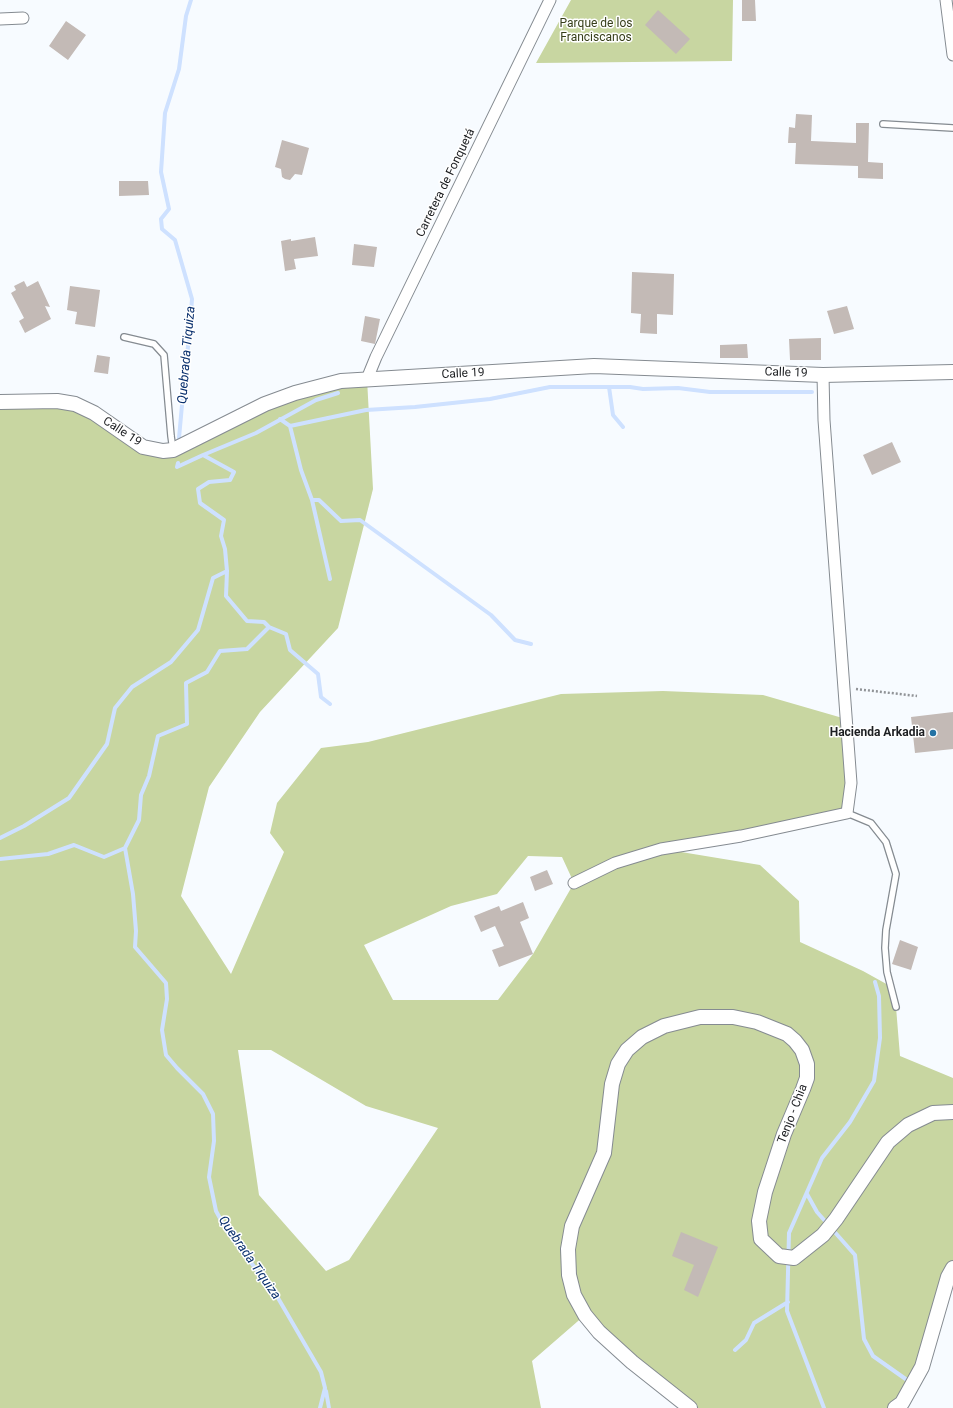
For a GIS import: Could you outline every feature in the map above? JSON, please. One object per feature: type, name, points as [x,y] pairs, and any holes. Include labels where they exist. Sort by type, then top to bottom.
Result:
[{"type":"street","name":"Carretera de Fonquetá","points":[[367,379],[383,342],[550,0]]},
{"type":"street","points":[[946,0],[953,54]]},
{"type":"street","points":[[0,19],[23,18]]},
{"type":"street","name":"Calle 19","points":[[0,402],[57,401],[75,404],[94,413],[143,447],[163,451],[173,450],[265,404],[296,392],[341,381],[594,366],[823,375],[953,372]]},
{"type":"street","points":[[574,883],[615,863],[661,849],[741,836],[847,813],[851,783],[824,420],[823,375]]},
{"type":"street","name":"Tenjo - Chia","points":[[690,1408],[632,1362],[599,1332],[585,1315],[574,1296],[569,1275],[568,1249],[572,1226],[604,1153],[612,1084],[618,1064],[627,1050],[642,1036],[664,1026],[700,1017],[733,1017],[756,1022],[787,1034],[802,1050],[807,1064],[807,1078],[784,1134],[765,1192],[759,1221],[761,1239],[779,1256],[794,1258],[823,1235],[836,1219],[888,1142],[908,1125],[933,1113],[953,1112]]},
{"type":"street","points":[[895,1408],[902,1403],[922,1367],[948,1277],[953,1268]]},
{"type":"lane","points":[[883,124],[953,128]]},
{"type":"lane","points":[[124,337],[154,344],[164,355],[170,436],[173,450]]},
{"type":"lane","points":[[847,813],[871,823],[886,842],[896,874],[886,930],[885,948],[887,972],[896,1007]]},
{"type":"path","points":[[844,688],[917,696]]},
{"type":"green space","name":"Parque de los Franciscanos","points":[[571,0],[733,0],[732,61],[536,63]]},
{"type":"green space","points":[[367,379],[373,489],[338,628],[260,712],[209,787],[181,896],[231,974],[284,852],[270,833],[277,803],[321,748],[368,742],[561,694],[663,691],[763,695],[846,719],[847,813],[663,849],[760,865],[799,901],[800,942],[863,971],[890,986],[896,1007],[900,1056],[953,1078],[953,1268],[922,1367],[895,1408],[690,1408],[585,1315],[532,1361],[541,1408],[0,1408],[0,402],[57,401],[163,451],[265,404]],"holes":[[[528,856],[562,857],[574,883],[533,954],[498,1000],[393,1000],[364,945],[451,906],[497,894]],[[238,1050],[271,1050],[366,1106],[438,1128],[349,1260],[326,1271],[259,1195]]]},
{"type":"building","points":[[742,0],[755,0],[756,21],[742,21]]},
{"type":"building","points":[[658,10],[690,39],[676,54],[645,25]]},
{"type":"building","points":[[66,21],[86,35],[68,60],[49,46]]},
{"type":"building","points":[[796,114],[812,115],[811,141],[856,143],[856,123],[869,123],[868,162],[883,163],[883,179],[858,178],[858,166],[795,164],[796,143],[788,143],[789,127],[795,128]]},
{"type":"building","points":[[282,140],[309,148],[302,175],[295,174],[290,180],[282,177],[281,169],[275,167]]},
{"type":"building","points":[[119,181],[148,181],[149,195],[119,196]]},
{"type":"building","points":[[315,237],[318,256],[294,259],[296,269],[285,271],[281,241]]},
{"type":"building","points":[[354,244],[377,247],[374,267],[352,265]]},
{"type":"building","points":[[632,272],[674,274],[673,315],[657,314],[657,334],[640,333],[641,314],[631,313]]},
{"type":"building","points":[[24,281],[27,287],[38,281],[50,307],[45,306],[51,319],[25,333],[19,321],[24,318],[11,293],[16,290],[14,286]]},
{"type":"building","points":[[70,286],[100,290],[95,327],[75,324],[77,312],[67,310]]},
{"type":"building","points":[[847,306],[854,329],[834,334],[827,311]]},
{"type":"building","points":[[365,316],[380,319],[375,344],[361,341]]},
{"type":"building","points":[[821,338],[821,360],[790,360],[789,339]]},
{"type":"building","points":[[747,344],[748,358],[720,358],[720,345]]},
{"type":"building","points":[[97,355],[110,357],[108,374],[94,372]]},
{"type":"building","points":[[892,442],[901,462],[872,475],[863,455]]},
{"type":"building","name":"Hacienda Arkadia","points":[[953,712],[953,749],[915,753],[911,717]]},
{"type":"building","points":[[547,870],[553,884],[535,891],[530,877]]},
{"type":"building","points":[[523,902],[529,918],[520,922],[533,954],[499,967],[492,950],[504,946],[495,926],[481,932],[474,916],[499,906],[501,911]]},
{"type":"building","points":[[900,940],[918,947],[911,970],[892,964]]},
{"type":"building","points":[[681,1232],[718,1247],[698,1297],[684,1290],[694,1265],[672,1256]]},
{"type":"waterway","name":"Quebrada Tiquiza","points":[[179,438],[192,299],[175,240],[162,229],[161,219],[169,209],[161,172],[165,113],[179,69],[186,16],[191,0]]},
{"type":"waterway","points":[[290,426],[366,410],[415,407],[490,399],[550,387],[630,387],[643,389],[678,388],[710,392],[812,392]]},
{"type":"waterway","points":[[609,387],[613,415],[623,427]]},
{"type":"waterway","points":[[203,455],[256,433],[316,400],[338,393]]},
{"type":"waterway","points":[[280,419],[290,426],[301,470],[312,500],[319,500],[341,521],[360,520],[491,615],[515,640],[531,644]]},
{"type":"waterway","name":"Quebrada Tiquiza","points":[[178,463],[177,467],[203,455],[234,472],[230,480],[209,482],[198,489],[200,503],[224,520],[221,536],[225,549],[227,571],[226,596],[247,621],[264,622],[269,627],[247,649],[220,651],[207,672],[186,683],[187,724],[158,736],[149,776],[141,795],[139,820],[125,848],[133,894],[136,931],[135,947],[166,983],[167,999],[162,1030],[166,1055],[203,1094],[213,1114],[214,1141],[209,1177],[216,1211],[227,1231],[278,1298],[321,1372],[325,1388],[320,1408]]},
{"type":"waterway","points":[[312,500],[330,579]]},
{"type":"waterway","points":[[0,838],[24,826],[69,798],[107,744],[115,708],[132,687],[171,662],[198,630],[213,578],[227,571]]},
{"type":"waterway","points":[[269,627],[286,634],[290,650],[318,674],[321,697],[330,704]]},
{"type":"waterway","points":[[0,859],[48,854],[74,845],[104,857],[125,848]]},
{"type":"waterway","points":[[824,1408],[787,1311],[789,1233],[822,1158],[850,1122],[874,1081],[880,1038],[879,996],[875,982]]},
{"type":"waterway","points":[[807,1194],[817,1212],[855,1255],[864,1339],[873,1356],[907,1380]]},
{"type":"waterway","points":[[735,1350],[746,1340],[754,1323],[788,1302]]},
{"type":"waterway","points":[[326,1391],[329,1408]]},
{"type":"place","name":"Hacienda Arkadia","points":[[933,733]]}]
